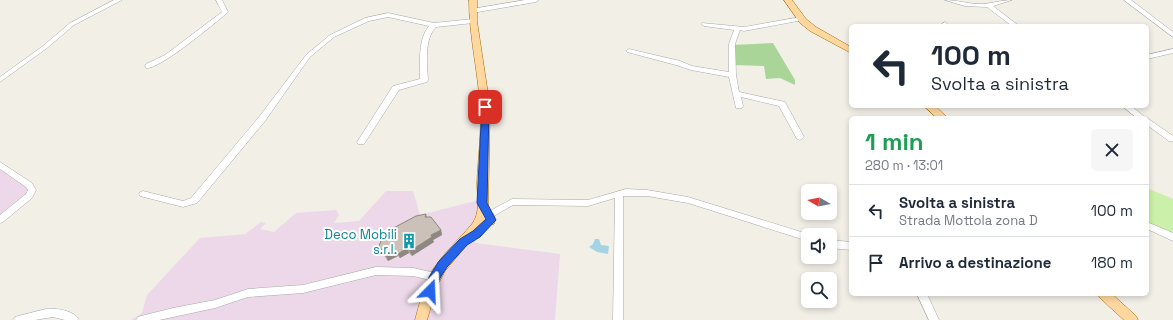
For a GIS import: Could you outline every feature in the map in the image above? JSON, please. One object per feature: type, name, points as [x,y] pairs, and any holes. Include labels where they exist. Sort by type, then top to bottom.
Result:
[{"type":"main road","points":[[421,320],[435,277],[443,264],[464,242],[477,234],[487,217],[482,203],[485,107],[473,21],[473,0]]},
{"type":"main road","points":[[788,0],[801,19],[813,29],[849,49]]},
{"type":"main road","points":[[931,108],[941,116]]},
{"type":"main road","points":[[1106,296],[1132,320]]},
{"type":"street","points":[[0,80],[45,47],[72,24],[119,0]]},
{"type":"street","points":[[148,66],[167,56],[226,12],[219,0]]},
{"type":"street","points":[[472,10],[536,0]]},
{"type":"street","points":[[948,0],[972,6],[989,6],[1009,0]]},
{"type":"street","points":[[1127,0],[1173,35]]},
{"type":"street","points":[[989,6],[1013,24]]},
{"type":"street","points":[[143,194],[183,204],[194,201],[262,119],[308,56],[334,35],[367,19],[388,15],[434,25],[473,21]]},
{"type":"street","points":[[704,24],[737,29],[801,19]]},
{"type":"street","points":[[361,142],[396,88],[424,80],[427,36],[431,27],[434,25]]},
{"type":"street","points":[[737,29],[732,44],[732,75],[739,106]]},
{"type":"street","points":[[629,51],[678,63],[691,68],[732,75]]},
{"type":"street","points":[[1149,57],[1173,51]]},
{"type":"street","points":[[737,94],[775,101],[784,105],[800,137]]},
{"type":"street","points":[[1129,108],[1139,116]]},
{"type":"street","points":[[1149,122],[1172,139]]},
{"type":"street","points":[[0,165],[29,185],[32,190],[29,196],[0,220]]},
{"type":"street","points":[[487,217],[512,202],[588,203],[626,192],[647,193],[688,200],[801,235]]},
{"type":"street","points":[[618,320],[619,194]]},
{"type":"street","points":[[1149,226],[1173,237]]},
{"type":"street","points":[[837,245],[849,246]]},
{"type":"street","points":[[141,320],[215,304],[248,293],[303,289],[376,271],[413,272],[435,277]]},
{"type":"street","points":[[923,296],[934,320]]},
{"type":"street","points":[[18,320],[54,312],[66,315],[74,320]]},
{"type":"shaded area","points":[[0,165],[32,190],[0,220]]},
{"type":"shaded area","points":[[386,191],[413,191],[420,215],[479,200],[475,243],[560,254],[555,320],[131,320],[142,313],[147,295],[200,238],[245,234],[261,222],[266,223],[260,229],[274,232],[296,213],[336,210],[339,215],[334,223],[359,221]]},
{"type":"green space","points":[[773,43],[795,80],[795,85],[780,78],[766,79],[764,66],[734,65],[733,45]]},
{"type":"green space","points":[[1149,189],[1173,199],[1173,238],[1149,227]]},
{"type":"water","points":[[595,239],[599,239],[601,245],[609,246],[608,254],[597,252],[589,247],[593,244]]},
{"type":"building","name":"Deco Mobili s.r.l.","points":[[426,214],[425,217],[431,217],[441,230],[431,235],[432,237],[410,251],[407,248],[398,254],[396,251],[386,256],[379,246],[384,233],[416,216]]},
{"type":"place","name":"Deco Mobili s.r.l.","points":[[409,241]]},
{"type":"route","points":[[430,291],[435,277],[443,264],[464,242],[477,234],[486,223],[491,220],[491,217],[487,215],[486,209],[482,203],[485,107]]}]
